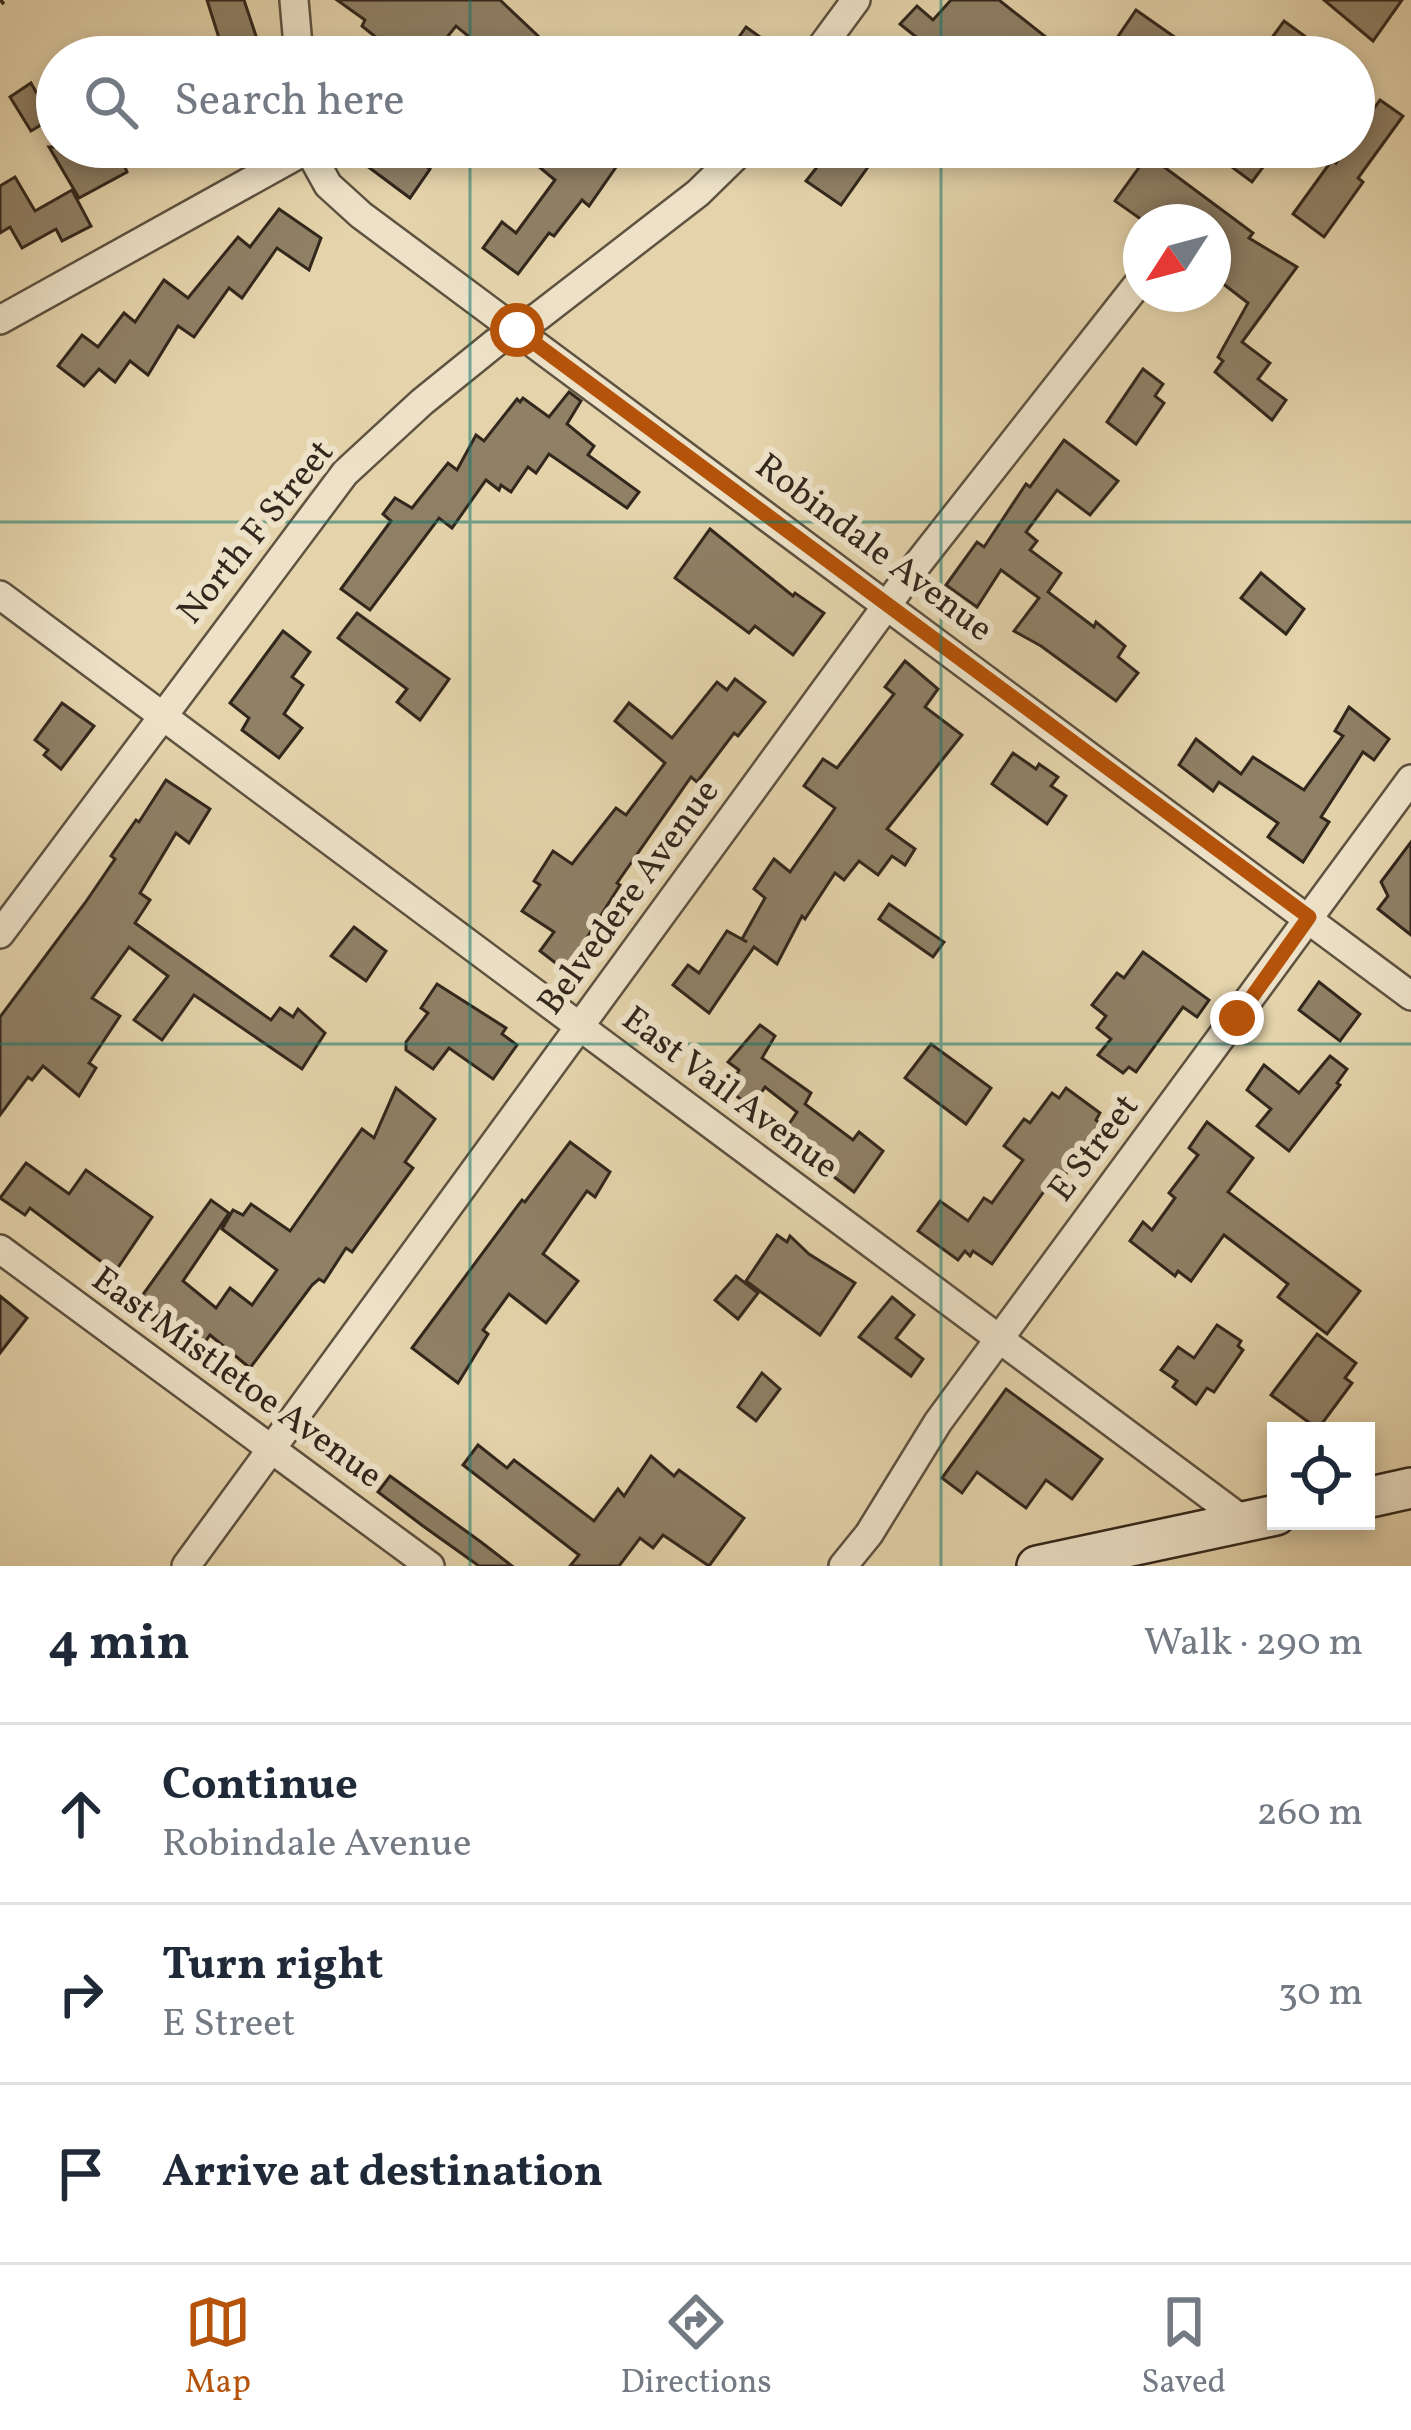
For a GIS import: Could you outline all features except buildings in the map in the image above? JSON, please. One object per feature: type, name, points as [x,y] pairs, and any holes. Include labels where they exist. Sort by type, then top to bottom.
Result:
[{"type":"main road","points":[[1375,1496],[1411,1488]]},
{"type":"main road","points":[[1037,1566],[1260,1518]]},
{"type":"street","points":[[294,0],[297,36]]},
{"type":"street","points":[[829,36],[856,0]]},
{"type":"street","points":[[0,320],[272,168]]},
{"type":"street","name":"Robindale Avenue","points":[[319,168],[328,185],[362,215],[1411,996]]},
{"type":"street","name":"North F Street","points":[[0,934],[345,473],[422,402],[698,193],[724,168]]},
{"type":"street","name":"Belvedere Avenue","points":[[186,1566],[889,604],[1123,303]]},
{"type":"street","name":"East Vail Avenue","points":[[0,595],[999,1339],[1260,1518]]},
{"type":"street","name":"E Street","points":[[843,1566],[869,1534],[938,1422],[1411,779]]},
{"type":"street","name":"East Mistletoe Avenue","points":[[0,1249],[430,1566]]},
{"type":"route","points":[[517,330],[1309,917],[1237,1018]]}]
